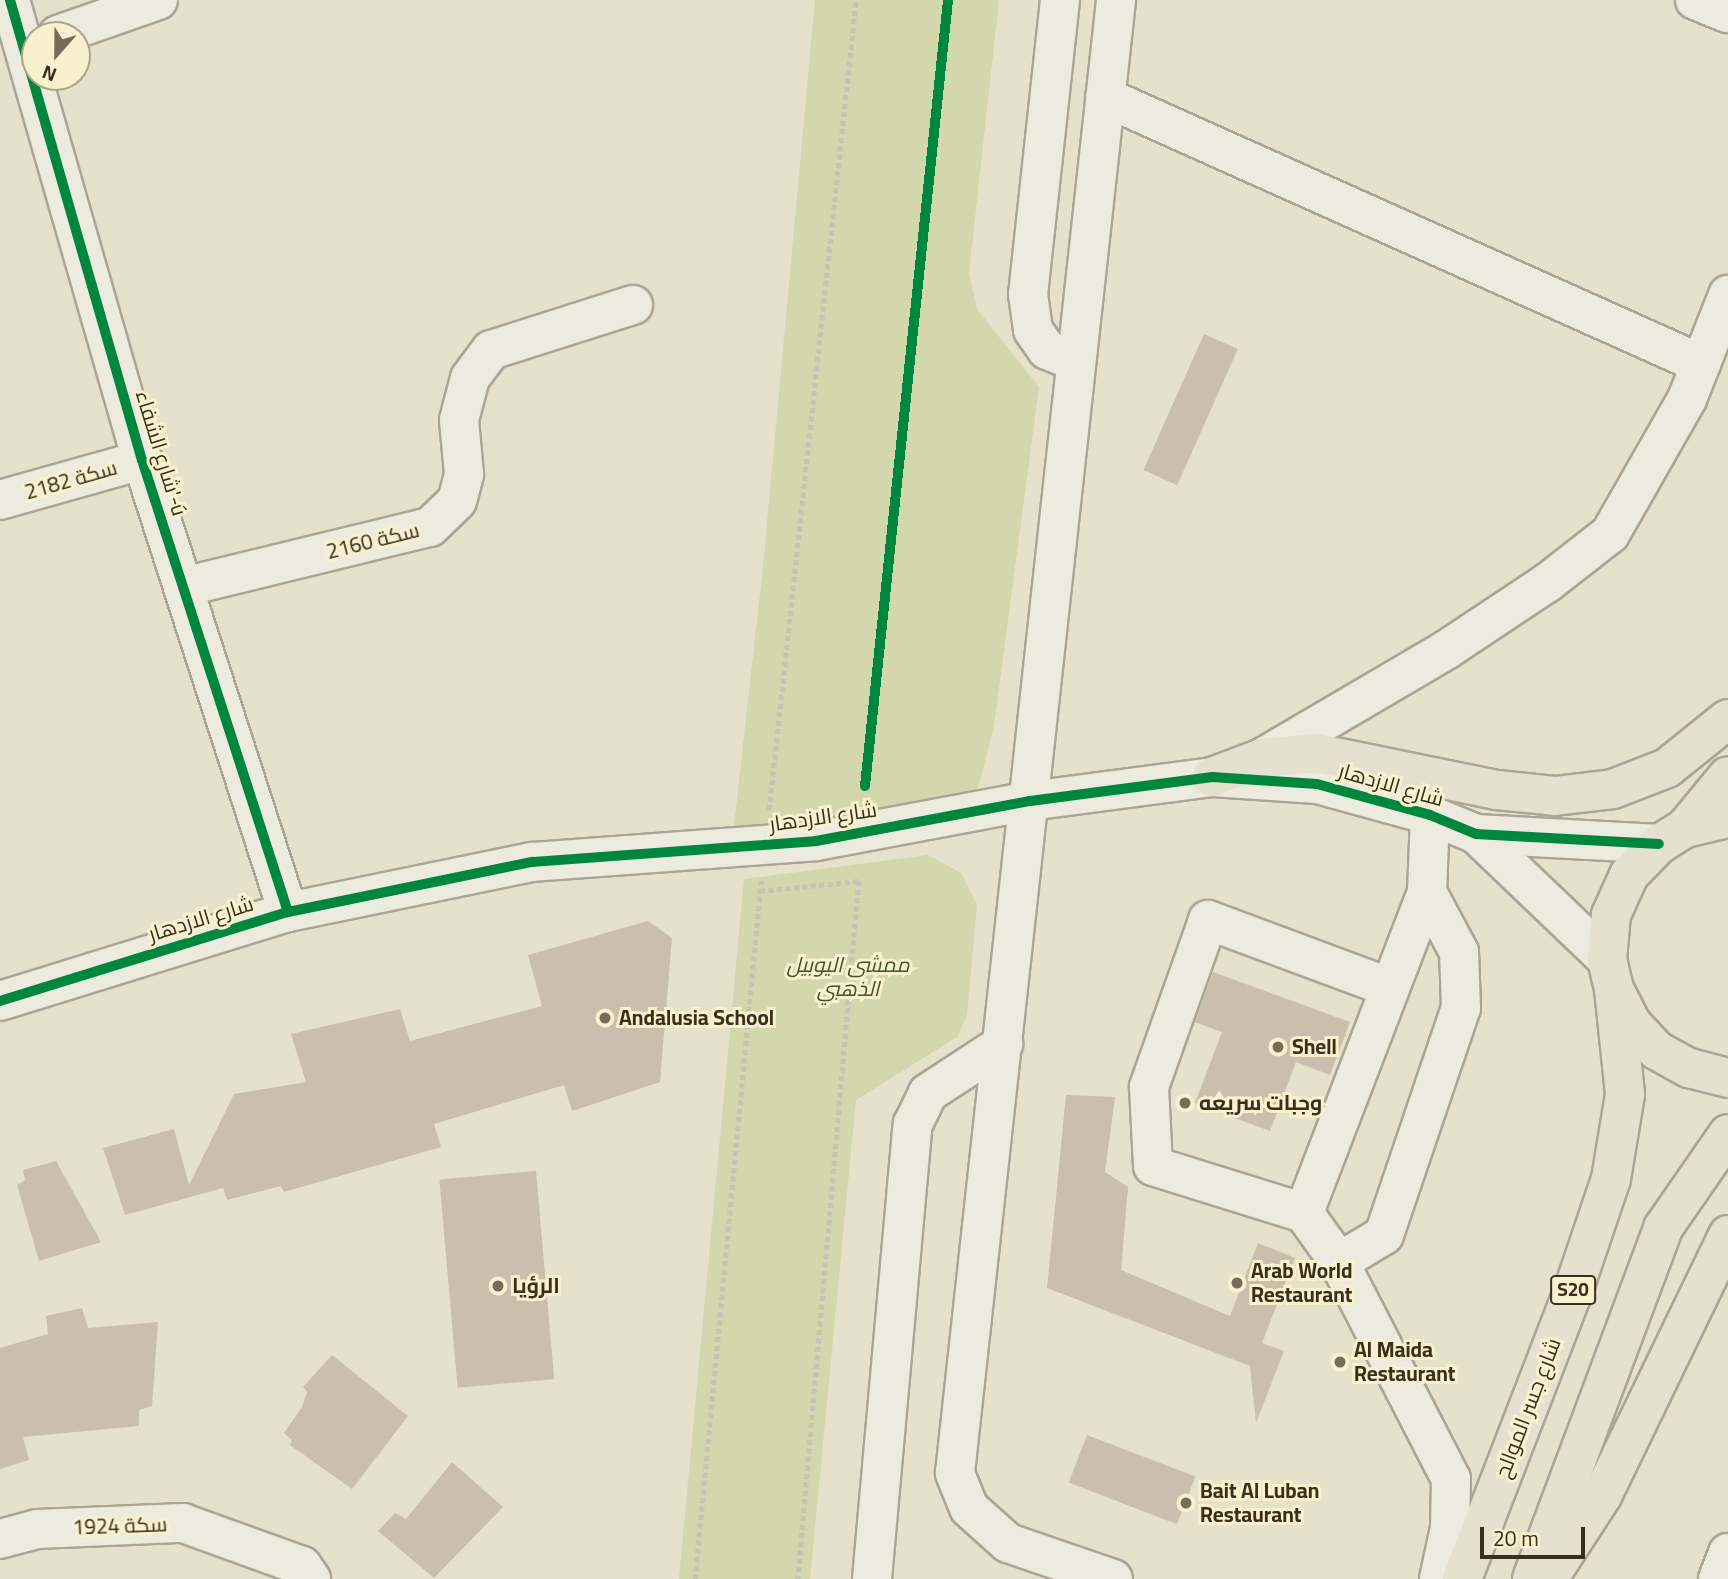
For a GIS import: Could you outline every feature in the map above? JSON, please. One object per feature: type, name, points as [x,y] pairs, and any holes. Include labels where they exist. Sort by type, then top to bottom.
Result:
[{"type":"main road","points":[[1212,777],[1262,758],[1316,753],[1497,790],[1555,796],[1613,789],[1667,768],[1728,719]]},
{"type":"main road","name":"S20","points":[[1611,974],[1611,915],[1629,875],[1672,836],[1728,776]]},
{"type":"main road","points":[[1672,836],[1728,818]]},
{"type":"main road","points":[[1611,974],[1631,1023],[1656,1050],[1689,1068],[1728,1078]]},
{"type":"main road","name":"شارع جسر الموالح","points":[[1462,1579],[1571,1297],[1611,1179],[1625,1094],[1611,974]]},
{"type":"main road","points":[[1532,1579],[1663,1227],[1728,1134]]},
{"type":"main road","points":[[1548,1579],[1602,1496],[1728,1235]]},
{"type":"street","name":"شارع الشفاء'-ú","points":[[10,0],[24,21]]},
{"type":"street","points":[[91,24],[158,0]]},
{"type":"street","points":[[1060,0],[1028,294],[1033,330],[1047,350],[1076,362]]},
{"type":"street","points":[[1113,1579],[1008,1543],[969,1508],[955,1473],[1116,0]]},
{"type":"street","points":[[1695,0],[1728,13]]},
{"type":"street","name":"شارع الشفاء'-ú","points":[[51,91],[142,460],[288,912]]},
{"type":"street","points":[[1105,97],[1701,364]]},
{"type":"street","points":[[1262,758],[1446,650],[1547,583],[1609,534],[1687,400],[1728,295]]},
{"type":"street","name":"سكة 2160","points":[[183,587],[430,527],[457,501],[464,474],[459,421],[470,378],[491,350],[633,305]]},
{"type":"street","name":"سكة 2182","points":[[0,500],[142,460]]},
{"type":"street","name":"شارع الازدهار","points":[[0,1001],[288,912],[532,862],[816,841],[1030,801],[1212,777],[1317,784],[1430,815],[1476,834],[1672,836]]},
{"type":"street","points":[[1304,1213],[1388,987],[1427,892],[1430,815]]},
{"type":"street","name":"شارع الازدهار","points":[[1476,834],[1611,974]]},
{"type":"street","points":[[1339,1262],[1384,1234],[1461,1009],[1459,952],[1427,892]]},
{"type":"street","points":[[1388,987],[1208,920],[1149,1087],[1153,1166],[1304,1213],[1339,1262],[1451,1479],[1450,1528],[1439,1579]]},
{"type":"street","points":[[872,1579],[913,1124],[928,1093],[1003,1044]]},
{"type":"street","name":"سكة 1924","points":[[0,1539],[37,1529],[183,1523],[302,1566],[311,1579]]},
{"type":"street","points":[[1718,1579],[1728,1553]]},
{"type":"path","points":[[695,1579],[760,891],[856,0]]},
{"type":"path","points":[[760,891],[859,881],[798,1579]]},
{"type":"green space","points":[[815,0],[999,0],[969,273],[977,309],[1039,387],[994,726],[977,792],[789,828],[733,834],[763,567]]},
{"type":"green space","name":"ممشى اليوبيل الذهبي","points":[[928,855],[961,873],[977,905],[967,1016],[957,1037],[856,1100],[810,1579],[679,1579],[744,879]]},
{"type":"building","points":[[1204,334],[1238,349],[1177,485],[1143,470]]},
{"type":"building","points":[[648,921],[672,938],[660,1082],[572,1111],[564,1085],[434,1124],[441,1147],[284,1192],[281,1186],[227,1200],[223,1188],[125,1215],[103,1148],[174,1129],[189,1185],[234,1094],[306,1082],[291,1034],[400,1009],[410,1041],[542,1006],[528,955]]},
{"type":"building","name":"Shell","points":[[1213,972],[1350,1022],[1330,1075],[1296,1062],[1270,1131],[1195,1103],[1222,1032],[1195,1022]]},
{"type":"building","points":[[1066,1095],[1115,1097],[1105,1172],[1128,1187],[1121,1270],[1230,1316],[1258,1243],[1295,1258],[1262,1343],[1284,1351],[1256,1423],[1250,1366],[1047,1288]]},
{"type":"building","points":[[56,1161],[101,1242],[39,1261],[17,1185],[25,1180],[23,1170]]},
{"type":"building","name":"الرؤيا","points":[[536,1171],[554,1379],[458,1388],[439,1179]]},
{"type":"building","points":[[82,1308],[88,1328],[158,1322],[152,1406],[139,1410],[139,1426],[23,1437],[29,1460],[0,1469],[0,1348],[48,1334],[46,1316]]},
{"type":"building","points":[[332,1355],[408,1416],[352,1489],[290,1445],[292,1440],[284,1433],[302,1407],[307,1392],[303,1387]]},
{"type":"building","points":[[1087,1435],[1195,1477],[1177,1524],[1069,1483]]},
{"type":"building","points":[[452,1462],[503,1507],[434,1578],[378,1531],[395,1513],[406,1519]]},
{"type":"cycle path","points":[[10,0],[142,460],[288,912]]},
{"type":"cycle path","points":[[865,786],[948,0]]},
{"type":"cycle path","points":[[0,1001],[288,912],[532,862],[816,841],[1030,801],[1212,777],[1317,784],[1430,815],[1476,834],[1659,844]]},
{"type":"place","name":"Andalusia School","points":[[605,1018]]},
{"type":"place","name":"Shell","points":[[1278,1047]]},
{"type":"place","name":"وجبات سريعه","points":[[1185,1103]]},
{"type":"place","name":"Arab World Restaurant","points":[[1237,1283]]},
{"type":"place","name":"الرؤيا","points":[[498,1286]]},
{"type":"place","name":"Al Maida Restaurant","points":[[1340,1362]]},
{"type":"place","name":"Bait Al Luban Restaurant","points":[[1186,1503]]}]
